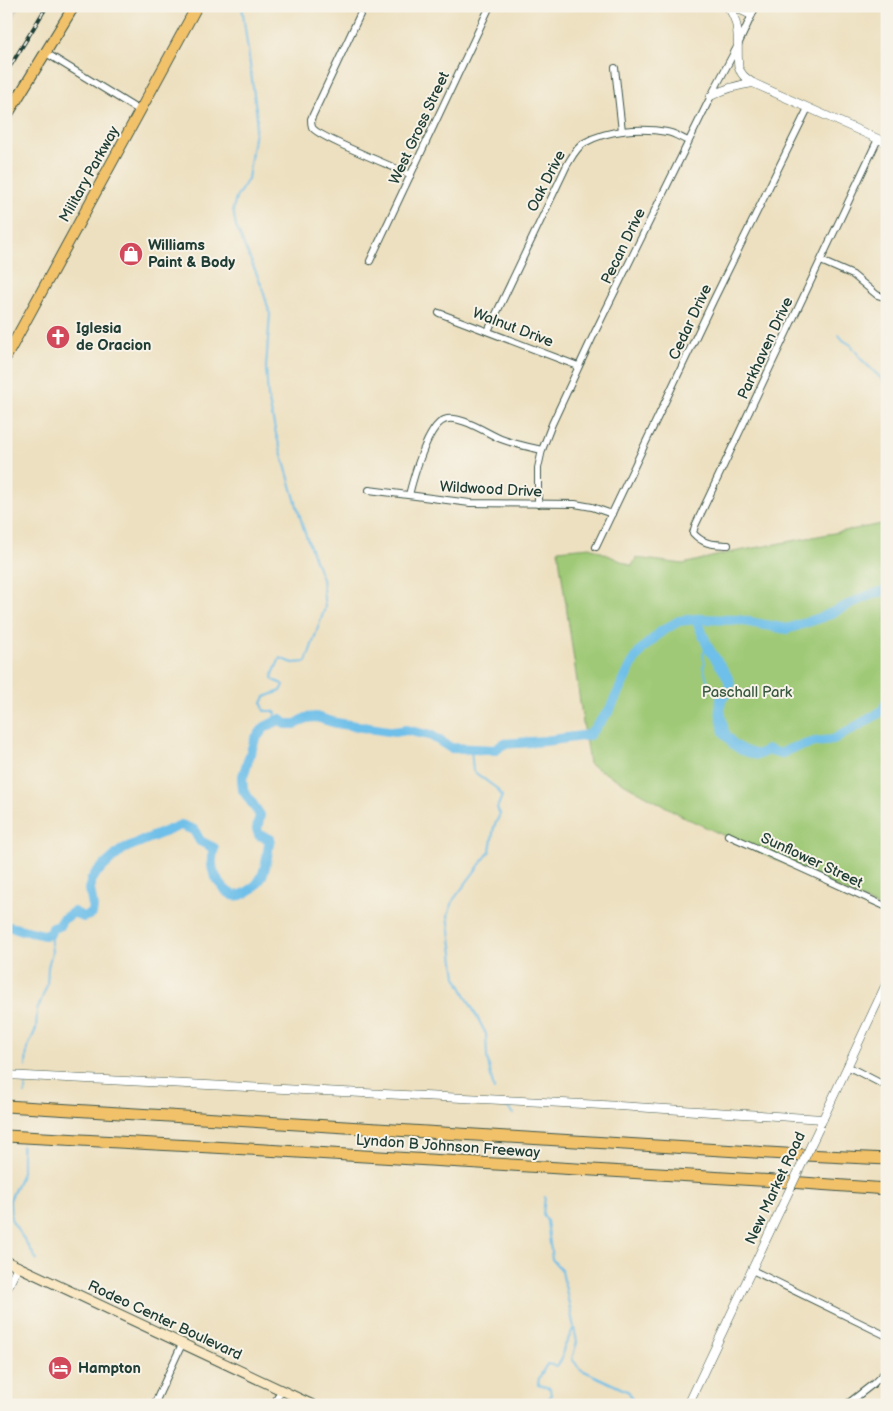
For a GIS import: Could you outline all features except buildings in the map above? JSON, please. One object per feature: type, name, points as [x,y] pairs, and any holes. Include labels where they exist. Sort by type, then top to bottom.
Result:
[{"type":"highway","name":"Lyndon B Johnson Freeway","points":[[6,1106],[887,1159]]},
{"type":"highway","name":"Lyndon B Johnson Freeway","points":[[8,1136],[294,1151],[887,1189]]},
{"type":"main road","points":[[6,118],[74,6]]},
{"type":"main road","name":"Military Parkway","points":[[6,357],[197,6]]},
{"type":"main road","name":"Rodeo Center Boulevard","points":[[6,1261],[313,1405]]},
{"type":"street","points":[[364,6],[311,119],[312,127],[339,143],[411,175]]},
{"type":"street","name":"West Gross Street","points":[[370,260],[490,6]]},
{"type":"street","points":[[727,6],[738,30],[738,68],[752,83],[887,142]]},
{"type":"street","points":[[732,6],[751,15]]},
{"type":"street","name":"Pecan Drive","points":[[538,504],[537,479],[542,450],[578,366],[756,6]]},
{"type":"street","points":[[46,54],[140,111]]},
{"type":"street","points":[[615,68],[622,131]]},
{"type":"street","points":[[711,96],[727,88],[752,83]]},
{"type":"street","name":"Cedar Drive","points":[[596,546],[808,108]]},
{"type":"street","name":"Oak Drive","points":[[488,331],[567,165],[576,150],[583,144],[610,132],[622,131],[650,130],[669,132],[688,141]]},
{"type":"street","name":"Parkhaven Drive","points":[[728,545],[708,544],[699,540],[693,533],[695,526],[878,139]]},
{"type":"street","points":[[820,261],[853,275],[877,294],[887,298]]},
{"type":"street","name":"Walnut Drive","points":[[439,313],[578,366]]},
{"type":"street","points":[[409,496],[417,465],[426,445],[437,425],[446,420],[462,421],[504,440],[542,450]]},
{"type":"street","name":"Wildwood Drive","points":[[369,490],[470,503],[575,504],[592,507],[612,514]]},
{"type":"street","name":"Sunflower Street","points":[[728,835],[887,907]]},
{"type":"street","name":"New Market Road","points":[[688,1405],[887,982]]},
{"type":"street","points":[[847,1066],[887,1085]]},
{"type":"street","points":[[6,1075],[613,1106],[823,1119]]},
{"type":"street","points":[[6,1292],[18,1266]]},
{"type":"street","points":[[752,1270],[887,1336]]},
{"type":"street","points":[[154,1405],[182,1344]]},
{"type":"street","points":[[846,1405],[873,1384],[887,1370]]},
{"type":"street","points":[[274,1405],[281,1390]]},
{"type":"shaded area","points":[[6,6],[20,6],[6,32]]},
{"type":"green space","name":"Paschall Park","points":[[887,523],[887,911],[686,818],[589,764],[558,550],[590,547],[632,566],[636,558],[683,564],[728,553]]},
{"type":"waterway","points":[[242,6],[257,117],[248,179],[236,198],[233,209],[236,227],[261,284],[270,314],[266,367],[268,397],[276,434],[304,530],[322,579],[325,608],[306,662],[293,663],[280,658],[272,679],[284,685],[281,691],[265,697],[262,703],[264,711],[276,713],[271,724]]},
{"type":"waterway","points":[[839,335],[851,345],[862,360],[887,384]]},
{"type":"waterway","points":[[6,926],[44,935],[50,934],[52,928],[59,926],[62,920],[74,912],[83,917],[92,914],[93,907],[90,889],[91,881],[96,873],[123,849],[181,825],[194,830],[200,841],[214,848],[212,868],[222,886],[229,893],[236,896],[250,890],[257,884],[263,874],[270,839],[259,835],[257,829],[260,815],[243,790],[242,779],[255,739],[265,727],[281,719],[285,724],[296,724],[306,718],[316,717],[336,723],[395,732],[406,730],[432,736],[451,748],[496,750],[503,744],[589,735],[609,711],[632,664],[642,649],[662,631],[679,621],[696,619],[738,620],[787,629],[823,617],[867,596],[887,590]]},
{"type":"waterway","points":[[696,619],[709,649],[730,683],[728,693],[721,699],[720,710],[724,732],[733,744],[742,750],[757,755],[768,750],[781,754],[790,749],[815,742],[833,740],[876,715],[883,710],[887,702]]},
{"type":"waterway","points":[[707,645],[703,655],[705,663],[703,667],[709,685],[718,696],[717,702],[721,708]]},
{"type":"waterway","points":[[471,749],[473,771],[496,788],[502,796],[497,808],[500,814],[494,827],[490,851],[454,899],[448,915],[456,977],[486,1034],[487,1057],[494,1090]]},
{"type":"waterway","points":[[26,1067],[27,1049],[36,1029],[37,1011],[47,985],[48,967],[52,952],[50,934]]},
{"type":"waterway","points":[[25,1094],[26,1081]]},
{"type":"waterway","points":[[505,1104],[513,1114]]},
{"type":"waterway","points":[[22,1146],[22,1173],[10,1200],[11,1219],[37,1260]]},
{"type":"waterway","points":[[545,1197],[543,1214],[547,1221],[552,1259],[562,1271],[577,1342],[572,1359],[580,1369],[629,1392],[632,1399],[630,1405]]},
{"type":"waterway","points":[[543,1405],[551,1396],[550,1388],[538,1385],[539,1378],[547,1364],[557,1366],[562,1359],[563,1350],[573,1329]]},
{"type":"railway","points":[[6,73],[47,6]]},
{"type":"place","name":"Williams Paint & Body","points":[[131,254]]},
{"type":"place","name":"Iglesia de Oracion","points":[[58,337]]},
{"type":"place","name":"Hampton","points":[[60,1368]]}]
